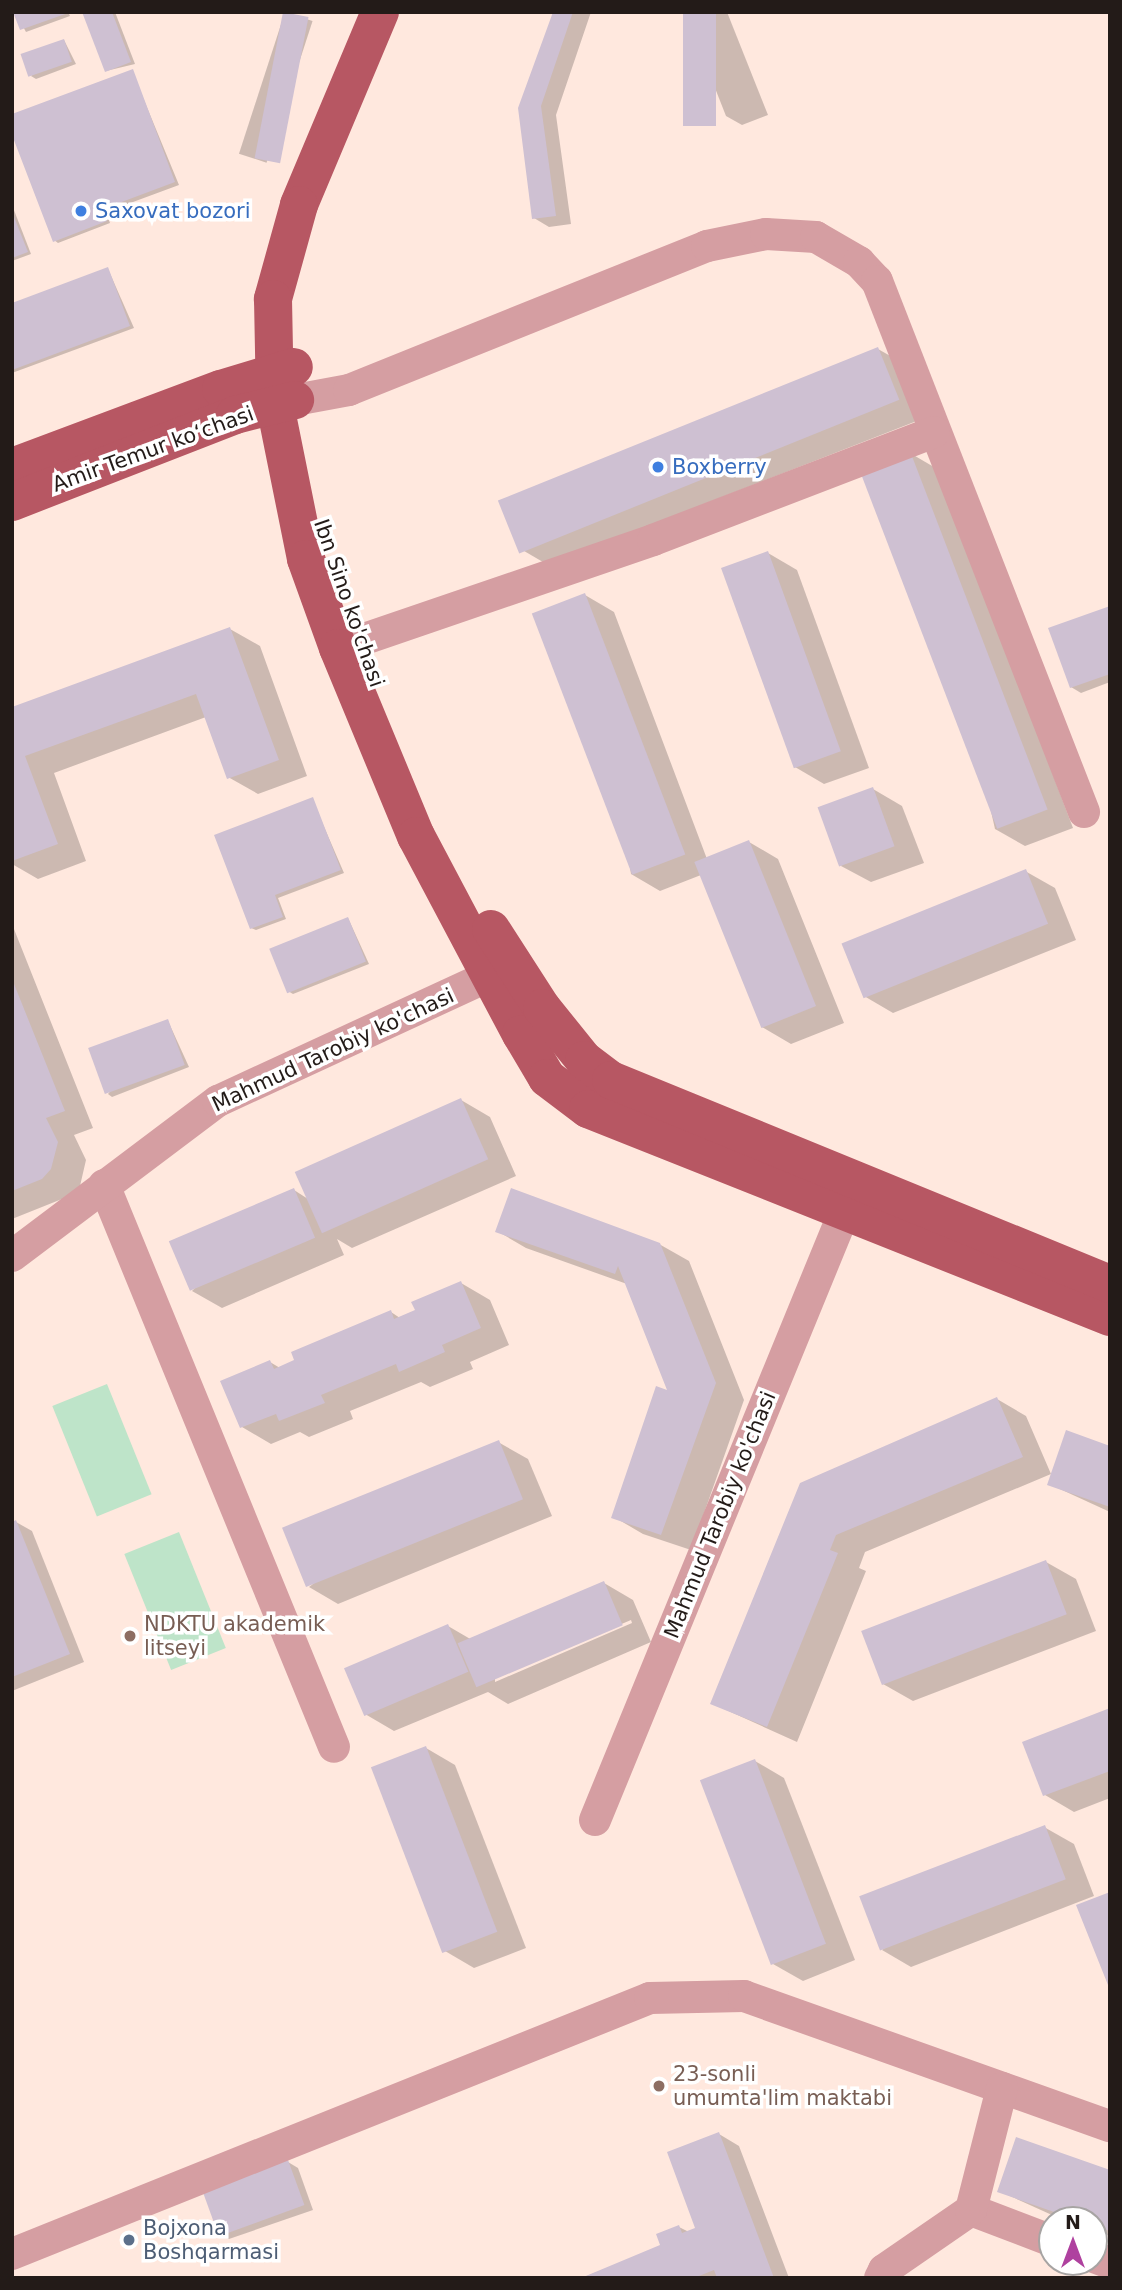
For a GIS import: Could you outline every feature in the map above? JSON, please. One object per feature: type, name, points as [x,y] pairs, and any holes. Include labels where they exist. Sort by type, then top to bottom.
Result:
[{"type":"main road","points":[[380,12],[299,205],[273,299],[306,559],[348,645],[416,836],[502,970],[547,1078],[588,1109],[1110,1317]]},
{"type":"main road","points":[[284,387],[313,242],[405,12]]},
{"type":"main road","name":"Amir Temur ko‘chasi","points":[[12,467],[284,387]]},
{"type":"main road","name":"Amir Temur ko‘chasi","points":[[12,502],[235,415],[284,387]]},
{"type":"main road","points":[[502,970],[542,1008],[584,1060],[611,1080],[1110,1284]]},
{"type":"street","points":[[284,387],[349,390],[707,246],[766,234],[816,237],[859,262],[877,281],[933,432],[1084,812]]},
{"type":"street","points":[[348,645],[653,540],[933,432]]},
{"type":"street","name":"Mahmud Tarobiy ko'chasi","points":[[12,1256],[218,1101],[502,970]]},
{"type":"street","points":[[104,1185],[334,1748]]},
{"type":"street","name":"Mahmud Tarobiy ko'chasi","points":[[595,1820],[845,1210]]},
{"type":"street","points":[[12,2254],[650,1998],[744,1996],[1110,2126]]},
{"type":"street","points":[[880,2278],[884,2270],[971,2210],[1002,2088]]},
{"type":"street","points":[[971,2210],[1038,2236]]},
{"type":"green space","points":[[107,1384],[152,1494],[97,1516],[52,1406]]},
{"type":"green space","points":[[179,1532],[226,1648],[171,1670],[124,1554]]},
{"type":"building","points":[[13,12],[68,12],[68,13],[20,30]]},
{"type":"building","points":[[82,12],[112,12],[131,62],[105,72]]},
{"type":"building","points":[[283,12],[309,17],[280,163],[255,158]]},
{"type":"building","points":[[553,12],[573,12],[541,106],[556,216],[532,219],[518,108]]},
{"type":"building","points":[[683,12],[716,12],[716,126],[683,126]]},
{"type":"building","points":[[64,39],[72,62],[28,77],[21,54]]},
{"type":"building","points":[[133,69],[175,182],[103,209],[107,221],[53,242],[12,135],[12,114]]},
{"type":"building","points":[[12,212],[28,252],[12,258]]},
{"type":"building","points":[[108,267],[130,326],[12,370],[12,303]]},
{"type":"building","points":[[878,347],[899,400],[519,553],[498,501]]},
{"type":"building","points":[[910,451],[1048,809],[997,829],[860,470]]},
{"type":"building","points":[[768,551],[841,751],[794,768],[721,568]]},
{"type":"building","points":[[585,593],[685,854],[632,875],[532,613]]},
{"type":"building","points":[[1110,606],[1110,674],[1070,688],[1048,628]]},
{"type":"building","points":[[230,627],[279,760],[227,779],[196,694],[25,756],[58,844],[12,861],[12,707]]},
{"type":"building","points":[[873,787],[895,846],[839,866],[818,807]]},
{"type":"building","points":[[313,797],[341,870],[275,895],[283,917],[250,929],[214,835]]},
{"type":"building","points":[[749,840],[816,1006],[761,1028],[694,862]]},
{"type":"building","points":[[1026,869],[1048,924],[864,998],[841,944]]},
{"type":"building","points":[[348,917],[366,962],[287,993],[269,949]]},
{"type":"building","points":[[12,979],[65,1111],[46,1118],[58,1142],[51,1169],[42,1179],[12,1191]]},
{"type":"building","points":[[168,1019],[185,1065],[105,1094],[88,1048]]},
{"type":"building","points":[[461,1098],[488,1159],[322,1233],[295,1172]]},
{"type":"building","points":[[294,1188],[315,1238],[190,1291],[169,1241]]},
{"type":"building","points":[[511,1188],[660,1243],[716,1383],[661,1535],[611,1518],[656,1386],[667,1390],[618,1266],[615,1274],[495,1232]]},
{"type":"building","points":[[461,1281],[481,1328],[442,1345],[445,1352],[399,1372],[396,1364],[321,1395],[325,1403],[279,1421],[276,1414],[240,1428],[220,1381],[270,1360],[274,1369],[294,1360],[291,1352],[391,1310],[394,1319],[415,1310],[411,1302]]},
{"type":"building","points":[[997,1397],[1023,1457],[836,1535],[830,1550],[838,1553],[767,1727],[710,1704],[800,1483]]},
{"type":"building","points":[[1066,1430],[1110,1446],[1110,1507],[1047,1485]]},
{"type":"building","points":[[499,1440],[523,1499],[306,1587],[282,1528]]},
{"type":"building","points":[[16,1520],[70,1654],[12,1677],[12,1522]]},
{"type":"building","points":[[1046,1560],[1067,1614],[882,1685],[861,1631]]},
{"type":"building","points":[[604,1581],[623,1625],[476,1687],[458,1643]]},
{"type":"building","points":[[448,1624],[468,1672],[364,1716],[344,1668]]},
{"type":"building","points":[[1110,1708],[1110,1771],[1043,1796],[1022,1742]]},
{"type":"building","points":[[426,1746],[497,1932],[442,1953],[371,1767]]},
{"type":"building","points":[[755,1759],[826,1944],[771,1965],[700,1780]]},
{"type":"building","points":[[1045,1825],[1066,1879],[880,1950],[859,1896]]},
{"type":"building","points":[[1110,1892],[1110,1990],[1076,1905]]},
{"type":"building","points":[[719,2132],[774,2278],[717,2278],[714,2270],[694,2278],[581,2278],[660,2245],[656,2234],[679,2225],[682,2233],[695,2228],[667,2152]]},
{"type":"building","points":[[1016,2137],[1110,2170],[1110,2231],[1108,2206],[1038,2206],[997,2192]]},
{"type":"building","points":[[288,2160],[304,2205],[219,2236],[202,2191]]},
{"type":"place","name":"Saxovat bozori","points":[[81,211]]},
{"type":"place","name":"Boxberry","points":[[658,467]]},
{"type":"place","name":"NDKTU akademik litseyi","points":[[130,1636]]},
{"type":"place","name":"23-sonli umumta'lim maktabi","points":[[659,2086]]},
{"type":"place","name":"Bojxona Boshqarmasi","points":[[129,2240]]}]
